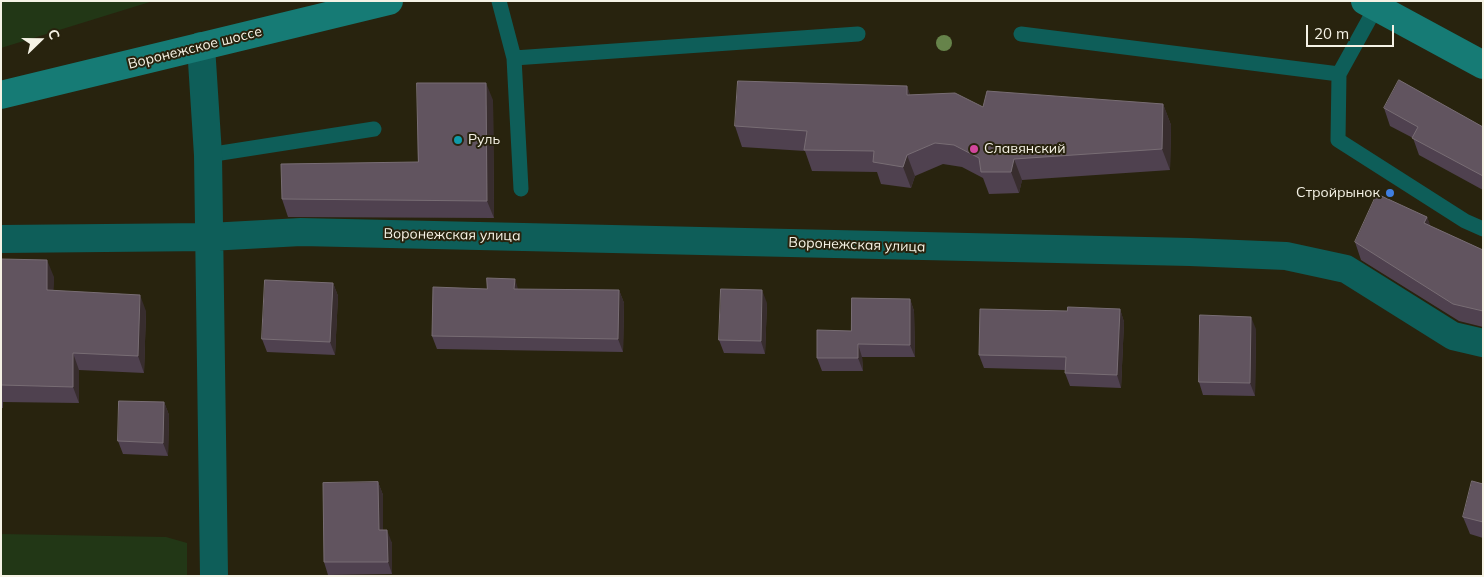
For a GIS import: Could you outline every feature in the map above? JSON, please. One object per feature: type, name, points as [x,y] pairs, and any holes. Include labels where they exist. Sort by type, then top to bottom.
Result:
[{"type":"main road","name":"Воронежское шоссе","points":[[1,95],[389,1]]},
{"type":"main road","points":[[1375,3],[1483,65]]},
{"type":"street","points":[[201,46],[208,155],[214,576]]},
{"type":"street","name":"Воронежская улица","points":[[1,239],[209,237],[301,232],[1286,256],[1346,268],[1453,336],[1483,343]]},
{"type":"lane","points":[[499,1],[514,58],[521,189]]},
{"type":"lane","points":[[1375,3],[1339,74],[1338,140],[1465,221],[1483,229]]},
{"type":"lane","points":[[514,58],[858,34]]},
{"type":"lane","points":[[1021,34],[1339,74]]},
{"type":"lane","points":[[208,155],[374,129]]},
{"type":"green space","points":[[1,1],[153,1],[1,48]]},
{"type":"green space","points":[[1,534],[166,537],[187,543],[187,576],[1,576]]},
{"type":"building","points":[[1399,80],[1483,127],[1483,176],[1412,138],[1418,127],[1384,108]]},
{"type":"building","name":"Славянский","points":[[738,81],[907,86],[907,95],[955,93],[983,107],[987,91],[1163,104],[1162,149],[1014,159],[1011,172],[981,172],[979,158],[954,145],[935,143],[907,155],[903,167],[873,162],[874,151],[804,150],[807,131],[735,126]]},
{"type":"building","points":[[417,83],[486,83],[487,201],[282,199],[281,164],[418,162]]},
{"type":"building","points":[[1377,194],[1427,217],[1424,223],[1483,250],[1483,311],[1453,304],[1355,242]]},
{"type":"building","points":[[1,259],[47,260],[47,290],[140,295],[138,356],[73,353],[73,387],[1,385]]},
{"type":"building","points":[[487,278],[515,279],[514,289],[619,290],[618,339],[432,336],[433,287],[487,289]]},
{"type":"building","points":[[265,280],[333,283],[330,342],[262,339]]},
{"type":"building","points":[[721,289],[762,290],[761,341],[719,340]]},
{"type":"building","points":[[852,298],[910,299],[910,345],[858,344],[858,358],[817,358],[817,330],[851,331]]},
{"type":"building","points":[[1068,307],[1120,309],[1117,375],[1065,373],[1066,357],[979,355],[980,309],[1067,311]]},
{"type":"building","points":[[1200,315],[1251,317],[1250,383],[1199,382]]},
{"type":"building","points":[[119,401],[164,402],[163,443],[118,441]]},
{"type":"building","points":[[1472,481],[1483,484],[1483,522],[1463,517]]},
{"type":"building","points":[[378,482],[379,530],[387,530],[388,562],[324,562],[323,483]]},
{"type":"place","name":"Руль","points":[[458,140]]},
{"type":"place","name":"Славянский","points":[[974,149]]},
{"type":"place","name":"Стройрынок","points":[[1390,193]]}]
